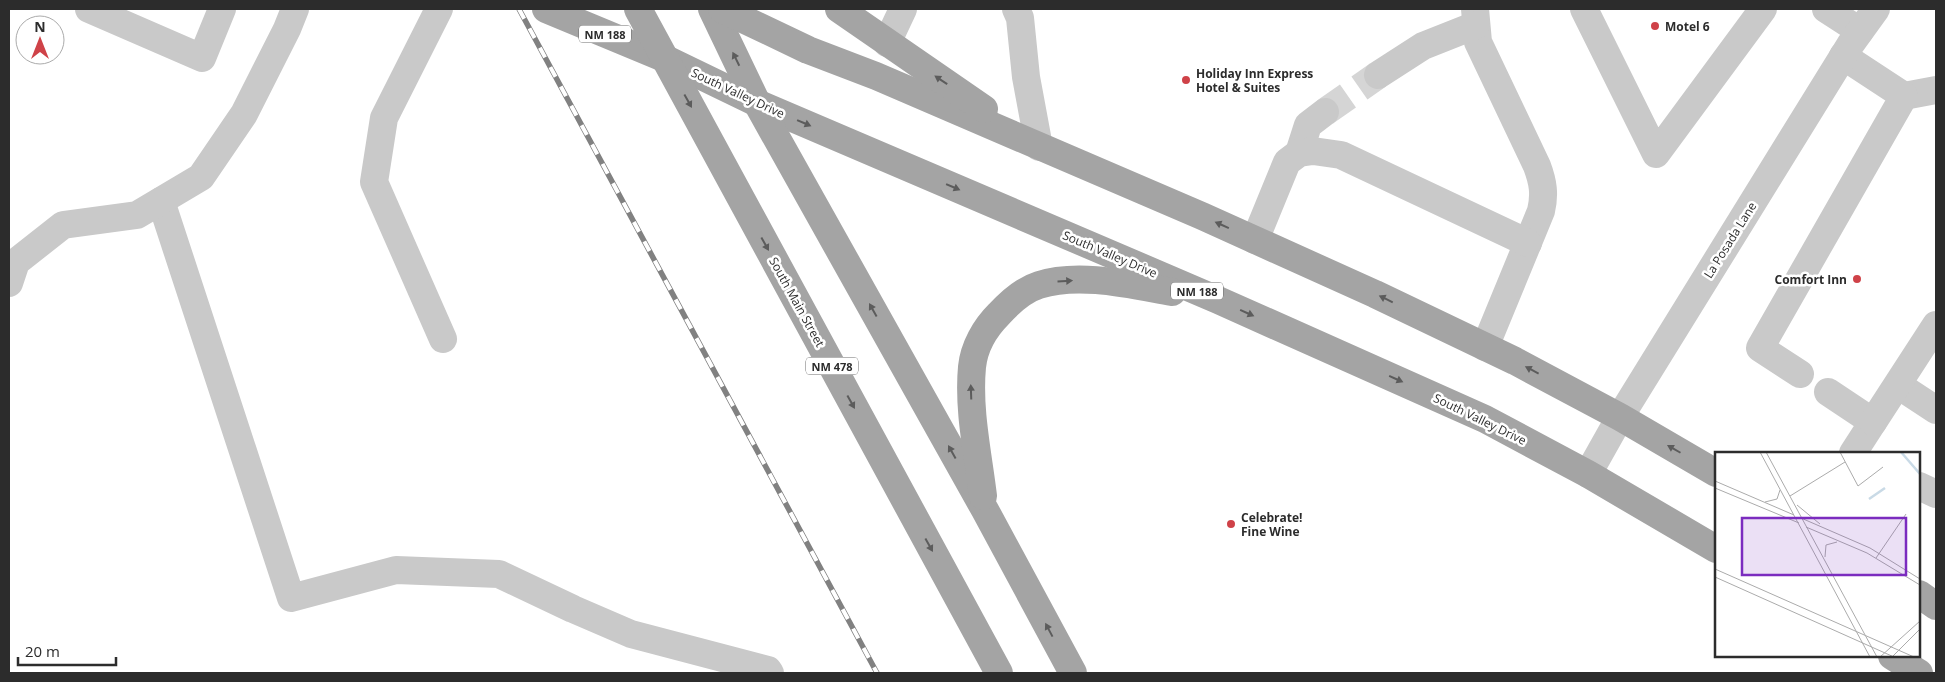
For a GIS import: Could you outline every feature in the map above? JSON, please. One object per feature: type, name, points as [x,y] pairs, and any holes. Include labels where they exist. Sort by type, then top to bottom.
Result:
[{"type":"main road","name":"South Valley Drive","points":[[546,9],[664,58],[757,103],[1218,300],[1485,419],[1588,474],[1715,548]]},
{"type":"main road","name":"South Main Street","points":[[638,9],[999,673]]},
{"type":"main road","points":[[712,9],[757,103],[985,510],[1072,673]]},
{"type":"main road","points":[[722,9],[808,50],[876,76],[1256,240],[1485,347],[1620,417],[1715,472]]},
{"type":"main road","points":[[839,9],[1039,146]]},
{"type":"main road","points":[[985,510],[972,406],[972,365],[976,347],[984,333],[1007,306],[1022,293],[1039,285],[1068,280],[1114,282],[1218,300]]},
{"type":"main road","points":[[1920,595],[1936,606]]},
{"type":"main road","points":[[1894,657],[1919,673]]},
{"type":"street","points":[[89,9],[202,58],[222,9]]},
{"type":"street","points":[[9,283],[16,262],[62,225],[137,215],[201,177],[244,114],[295,9]]},
{"type":"street","points":[[438,9],[384,118],[374,182],[443,339]]},
{"type":"street","points":[[887,43],[903,9]]},
{"type":"street","points":[[1016,9],[1020,18],[1026,77],[1039,146]]},
{"type":"street","points":[[1584,9],[1656,154],[1763,9]]},
{"type":"street","points":[[1826,9],[1860,31]]},
{"type":"street","name":"La Posada Lane","points":[[1588,474],[1620,417],[1844,56],[1876,9]]},
{"type":"street","points":[[1378,75],[1423,46],[1476,17],[1478,42],[1537,166],[1543,183],[1544,197],[1541,211],[1485,347]]},
{"type":"street","points":[[1844,56],[1904,96],[1936,90]]},
{"type":"street","points":[[1800,374],[1760,348],[1904,96]]},
{"type":"street","points":[[1299,153],[1308,125],[1325,112]]},
{"type":"street","points":[[1256,240],[1287,162],[1299,153],[1313,151],[1340,155],[1528,243]]},
{"type":"street","points":[[161,201],[292,598],[396,570],[499,574],[631,634],[768,670],[770,673]]},
{"type":"street","points":[[1854,452],[1936,325]]},
{"type":"street","points":[[1898,385],[1936,410]]},
{"type":"street","points":[[1828,392],[1873,422]]},
{"type":"tunnel","points":[[1325,112],[1378,75]]},
{"type":"railway","points":[[519,9],[877,673]]},
{"type":"place","name":"Motel 6","points":[[1655,26]]},
{"type":"place","name":"Holiday Inn Express Hotel & Suites","points":[[1186,80]]},
{"type":"place","name":"Comfort Inn","points":[[1857,279]]},
{"type":"place","name":"Celebrate! Fine Wine","points":[[1231,524]]}]
